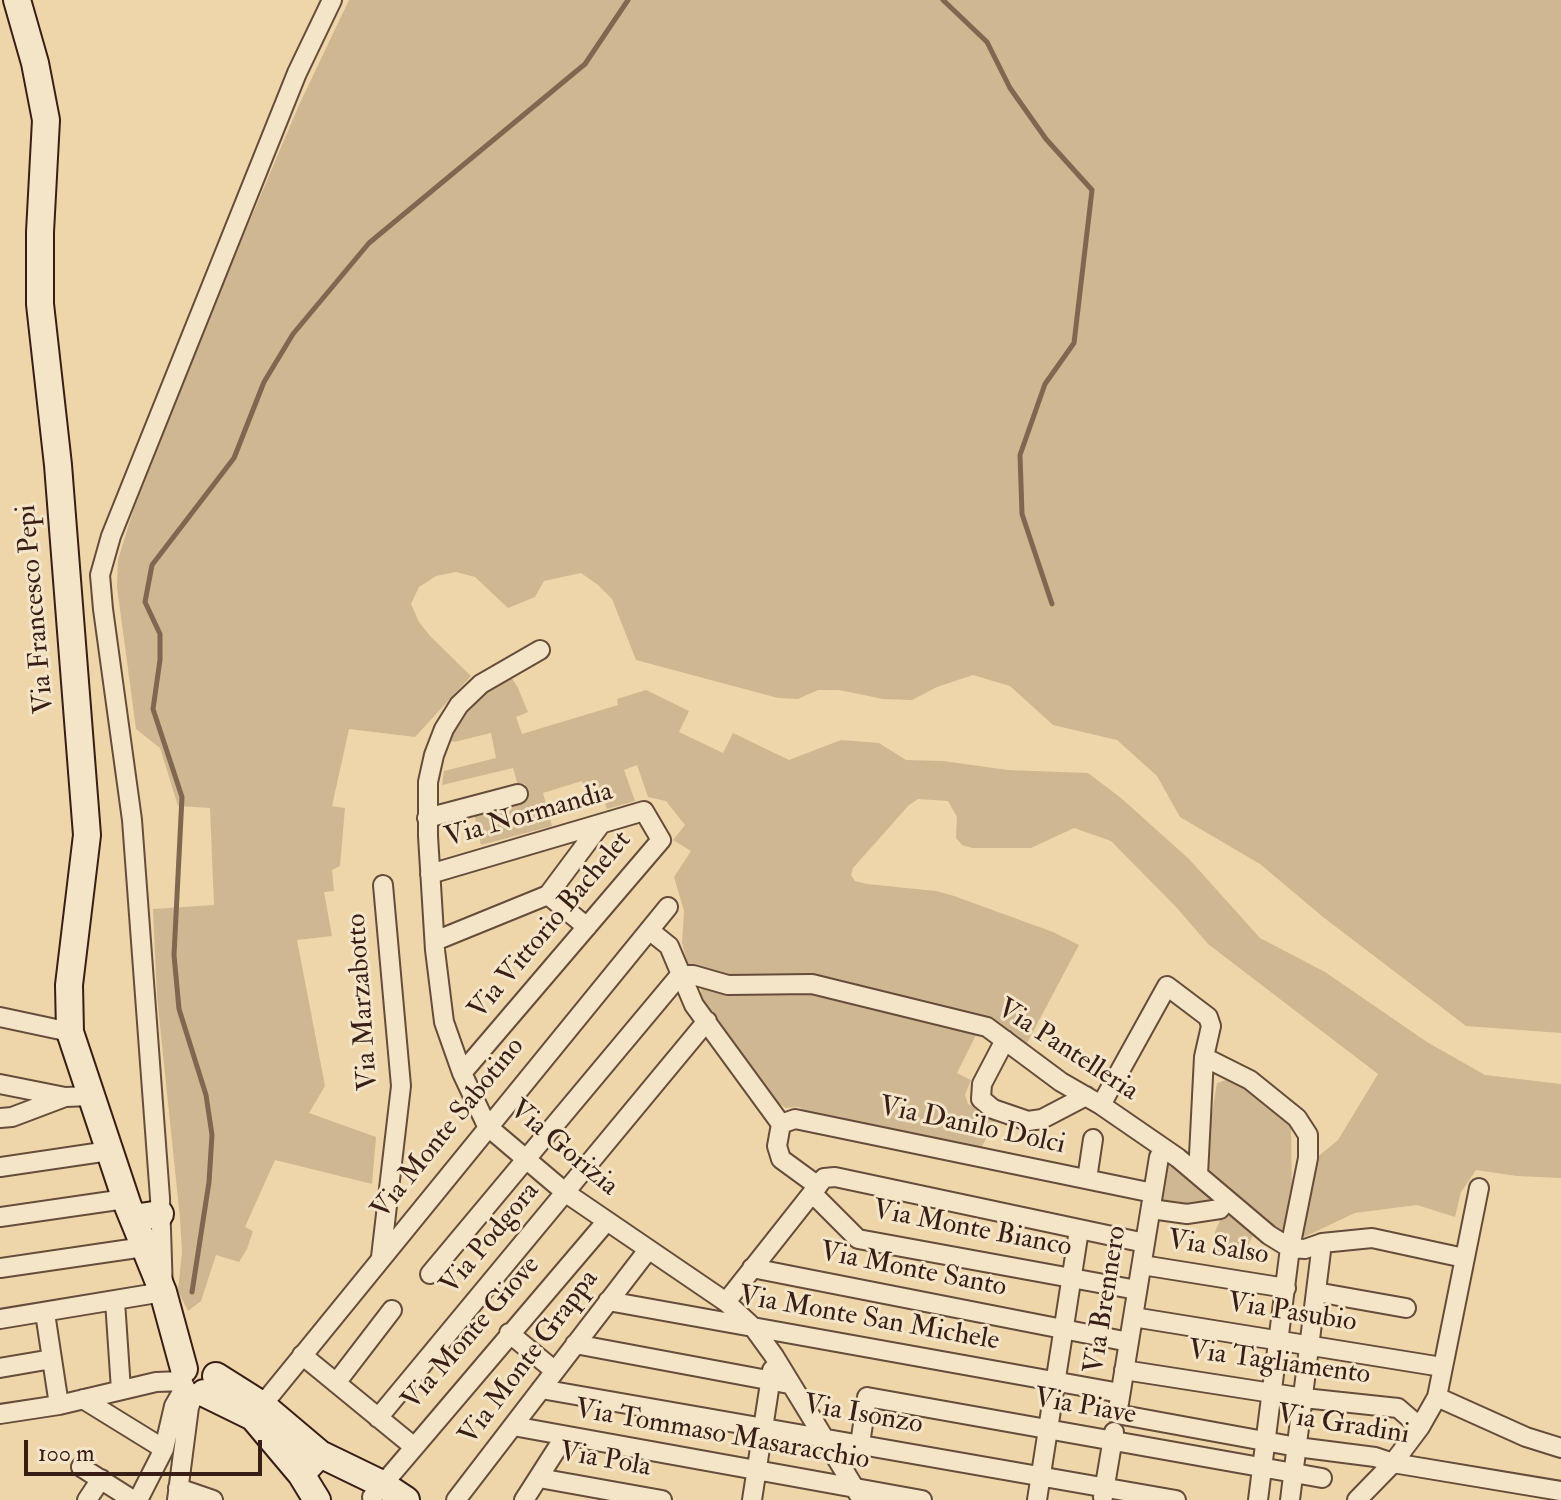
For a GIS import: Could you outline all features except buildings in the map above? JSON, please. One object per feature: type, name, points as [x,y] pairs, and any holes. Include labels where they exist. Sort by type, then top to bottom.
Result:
[{"type":"main road","name":"Via Francesco Pepi","points":[[17,0],[35,63],[46,120],[40,304],[58,465],[87,835],[69,985],[70,1032],[128,1208],[163,1292],[191,1344],[193,1380]]},
{"type":"main road","points":[[128,1208],[160,1214]]},
{"type":"main road","points":[[193,1380],[263,1403],[320,1454],[377,1494],[406,1500]]},
{"type":"main road","points":[[263,1403],[317,1500]]},
{"type":"main road","points":[[301,1474],[320,1454]]},
{"type":"street","points":[[0,1319],[163,1292],[132,820],[100,575],[111,536],[297,73],[332,0]]},
{"type":"street","name":"Via Gorizia","points":[[540,650],[481,684],[459,705],[444,729],[428,782],[430,874],[444,1022],[462,1073],[487,1126],[566,1193],[726,1302],[753,1327],[858,1494]]},
{"type":"street","points":[[427,818],[518,794]]},
{"type":"street","name":"Via Normandia","points":[[430,874],[644,811]]},
{"type":"street","name":"Via Vittorio Bachelet","points":[[462,1073],[661,840],[644,811]]},
{"type":"street","points":[[435,941],[548,895],[601,824]]},
{"type":"street","name":"Via Marzabotto","points":[[381,1257],[401,1086],[383,885]]},
{"type":"street","points":[[548,895],[587,927]]},
{"type":"street","name":"Via Monte Sabotino","points":[[263,1403],[668,907]]},
{"type":"street","points":[[649,930],[669,946],[694,1005],[781,1124]]},
{"type":"street","points":[[430,1274],[680,975]]},
{"type":"street","name":"Via Pantelleria","points":[[680,975],[693,975],[728,985],[812,984],[987,1027],[1061,1082],[1178,1158],[1269,1235],[1290,1248]]},
{"type":"street","points":[[1005,1040],[982,1084],[981,1099],[993,1109],[1028,1121],[1042,1119],[1094,1101],[1167,986],[1208,1017],[1211,1026],[1204,1057],[1198,1175]]},
{"type":"street","name":"Via Podgora","points":[[378,1418],[707,1021]]},
{"type":"street","points":[[1,1022],[70,1032]]},
{"type":"street","points":[[1204,1057],[1250,1080],[1297,1118],[1308,1135],[1308,1158],[1290,1248],[1258,1500]]},
{"type":"street","points":[[0,1084],[65,1097],[91,1096]]},
{"type":"street","points":[[0,1118],[12,1117],[65,1097]]},
{"type":"street","name":"Via Danilo Dolci","points":[[781,1124],[795,1119],[1087,1179],[1187,1214],[1220,1209],[1226,1200]]},
{"type":"street","name":"Via Monte Bianco","points":[[781,1124],[777,1146],[781,1159],[816,1190],[858,1239],[1137,1290]]},
{"type":"street","points":[[1087,1179],[1093,1139]]},
{"type":"street","points":[[0,1167],[109,1151]]},
{"type":"street","name":"Via Brennero","points":[[1104,1494],[1159,1157]]},
{"type":"street","points":[[726,1302],[824,1178],[835,1177],[1145,1243]]},
{"type":"street","points":[[1357,1500],[1393,1463],[1420,1427],[1437,1397],[1479,1188]]},
{"type":"street","points":[[0,1217],[128,1208]]},
{"type":"street","name":"Via Monte Giove","points":[[377,1494],[413,1446],[606,1222]]},
{"type":"street","points":[[1037,1500],[1079,1230]]},
{"type":"street","points":[[1290,1248],[1305,1249],[1322,1243],[1372,1238],[1464,1258]]},
{"type":"street","points":[[1290,1500],[1322,1243]]},
{"type":"street","points":[[0,1268],[144,1247]]},
{"type":"street","name":"Via Monte Grappa","points":[[456,1500],[648,1250]]},
{"type":"street","name":"Via Salso","points":[[1142,1265],[1286,1288]]},
{"type":"street","name":"Via Monte Santo","points":[[752,1268],[1129,1342]]},
{"type":"street","points":[[1316,1292],[1406,1308]]},
{"type":"street","points":[[115,1301],[121,1390]]},
{"type":"street","name":"Via Monte San Michele","points":[[608,1301],[1120,1393]]},
{"type":"street","points":[[336,1383],[392,1310]]},
{"type":"street","points":[[45,1313],[59,1405]]},
{"type":"street","name":"Via Pasubio","points":[[1133,1317],[1442,1367]]},
{"type":"street","points":[[509,1333],[555,1371]]},
{"type":"street","points":[[575,1344],[789,1384]]},
{"type":"street","points":[[302,1355],[413,1446]]},
{"type":"street","points":[[752,1500],[774,1356]]},
{"type":"street","points":[[0,1368],[52,1359]]},
{"type":"street","name":"Via Tagliamento","points":[[1124,1370],[1304,1398],[1398,1408],[1420,1427]]},
{"type":"street","points":[[0,1414],[59,1405],[156,1382],[193,1380]]},
{"type":"street","points":[[137,1500],[164,1449],[174,1406],[193,1380]]},
{"type":"street","points":[[178,1488],[193,1380]]},
{"type":"street","name":"Via Isonzo","points":[[541,1389],[1040,1476],[1104,1494],[1176,1500]]},
{"type":"street","name":"Via Piave","points":[[860,1444],[867,1397],[1322,1478]]},
{"type":"street","points":[[1437,1397],[1526,1437],[1561,1448]]},
{"type":"street","points":[[83,1399],[164,1449]]},
{"type":"street","name":"Via Gradini","points":[[1117,1414],[1561,1491]]},
{"type":"street","name":"Via Tommaso Masaracchio","points":[[513,1426],[756,1470],[858,1494],[922,1500]]},
{"type":"street","points":[[524,1500],[565,1436]]},
{"type":"street","points":[[81,1467],[137,1500]]},
{"type":"street","points":[[137,1500],[148,1496],[164,1471],[169,1469],[178,1488],[213,1500]]},
{"type":"street","name":"Via Pola","points":[[539,1478],[662,1500]]},
{"type":"street","points":[[87,1500],[101,1479]]},
{"type":"shaded area","points":[[349,0],[1561,0],[1561,1033],[1466,1026],[1323,917],[1260,864],[1180,817],[1157,776],[1117,740],[1053,725],[1010,686],[973,675],[937,687],[912,700],[883,699],[839,690],[818,690],[798,699],[778,698],[636,660],[612,599],[581,573],[544,581],[535,597],[508,608],[475,577],[456,572],[436,576],[419,587],[411,604],[419,622],[431,637],[471,676],[415,737],[349,729],[332,806],[345,808],[340,866],[332,870],[334,891],[324,892],[332,936],[297,940],[325,1086],[309,1113],[376,1137],[372,1184],[275,1160],[245,1227],[253,1231],[247,1249],[239,1262],[216,1255],[201,1301],[188,1311],[178,1291],[182,1252],[180,1218],[157,997],[153,909],[214,905],[210,808],[178,806],[160,748],[136,729],[117,587],[118,560],[133,511],[214,305],[299,105]]},
{"type":"shaded area","points":[[508,673],[528,712],[516,717],[522,734],[618,705],[617,699],[646,690],[689,711],[679,732],[723,753],[733,733],[789,760],[841,740],[879,743],[906,760],[943,761],[1008,770],[1088,773],[1189,859],[1260,938],[1325,972],[1427,1042],[1485,1075],[1561,1084],[1561,1178],[1476,1170],[1461,1192],[1455,1217],[1417,1205],[1355,1213],[1300,1239],[1315,1159],[1338,1140],[1378,1074],[1208,944],[1111,841],[1074,828],[1031,848],[972,848],[962,845],[956,838],[957,817],[948,801],[918,799],[909,805],[853,868],[851,875],[855,881],[867,884],[936,891],[954,896],[1053,932],[1079,945],[1027,1043],[973,1013],[814,977],[727,979],[689,969],[682,943],[684,911],[674,877],[691,851],[673,840],[685,825],[666,801],[648,797],[637,765],[624,770],[635,801],[607,809],[602,794],[588,798],[582,781],[543,793],[552,826],[481,845],[474,813],[529,797],[525,784],[518,785],[513,768],[442,785],[444,771],[496,758],[491,733],[454,742],[445,738],[465,705]]},
{"type":"shaded area","points":[[701,985],[814,989],[977,1033],[957,1073],[971,1080],[965,1095],[968,1104],[996,1119],[979,1152],[816,1118],[799,1107],[786,1108],[772,1099],[701,1006]]},
{"type":"shaded area","points":[[1226,1080],[1240,1084],[1291,1124],[1292,1199],[1286,1237],[1216,1184],[1203,1167],[1217,1083]]},
{"type":"shaded area","points":[[1168,1159],[1213,1196],[1214,1202],[1205,1206],[1160,1204],[1163,1166]]},
{"type":"shaded area","points":[[1230,1215],[1254,1233],[1243,1256],[1212,1250],[1220,1220]]},
{"type":"waterway","points":[[192,1292],[209,1182],[212,1135],[206,1095],[179,1009],[174,955],[182,797],[153,709],[160,660],[160,634],[145,602],[152,565],[234,458],[264,382],[293,334],[369,243],[585,64],[628,0]]},
{"type":"waterway","points":[[943,0],[987,42],[1010,88],[1046,139],[1092,190],[1074,343],[1045,384],[1020,455],[1022,514],[1052,604]]}]
